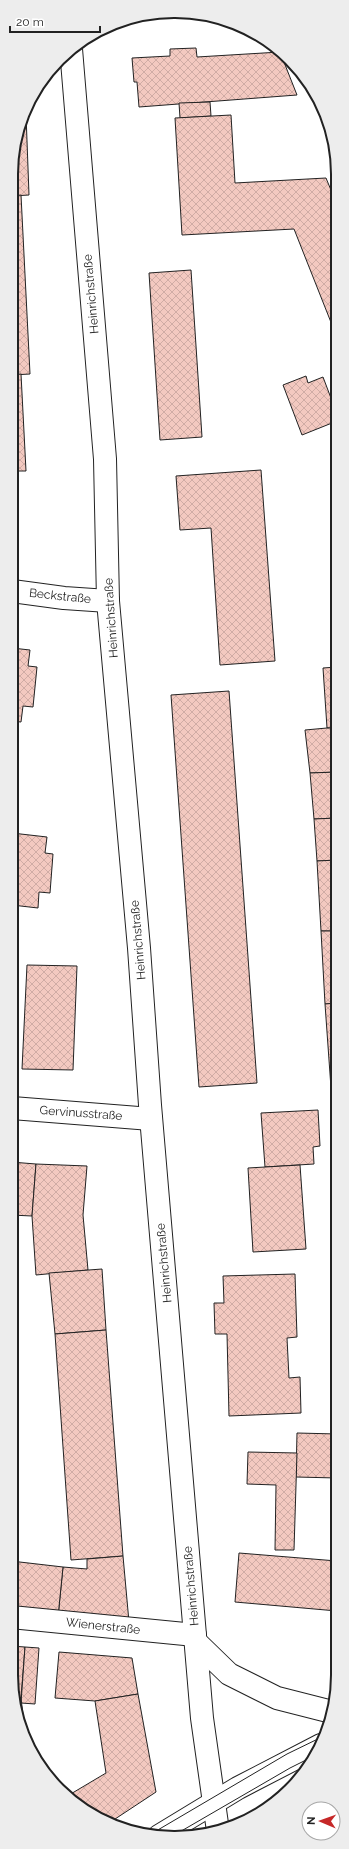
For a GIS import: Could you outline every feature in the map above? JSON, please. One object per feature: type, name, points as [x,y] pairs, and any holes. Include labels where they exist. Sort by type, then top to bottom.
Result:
[{"type":"main road","name":"Heinrichstraße","points":[[72,56],[105,459],[108,601],[140,948],[152,1119],[202,1718],[217,1825]]},
{"type":"main road","name":"Beckstraße","points":[[18,592],[64,598],[108,601]]},
{"type":"main road","name":"Gervinusstraße","points":[[18,1108],[152,1119]]},
{"type":"main road","name":"Wienerstraße","points":[[18,1618],[196,1638]]},
{"type":"main road","points":[[196,1638],[229,1674],[277,1698],[327,1711]]},
{"type":"main road","points":[[168,1831],[214,1803],[311,1752]]},
{"type":"building","points":[[196,48],[197,57],[273,52],[285,64],[297,95],[139,107],[137,82],[134,82],[132,58],[170,56],[170,49]]},
{"type":"building","points":[[210,102],[211,116],[180,118],[179,103]]},
{"type":"building","points":[[231,115],[235,183],[326,178],[331,190],[331,322],[294,229],[182,235],[175,118]]},
{"type":"building","points":[[26,123],[29,195],[18,196],[19,154]]},
{"type":"building","points":[[18,195],[21,195],[30,374],[18,375]]},
{"type":"building","points":[[191,270],[202,437],[160,440],[149,273]]},
{"type":"building","points":[[18,374],[21,374],[26,471],[18,471]]},
{"type":"building","points":[[306,376],[308,383],[323,377],[331,398],[331,423],[302,435],[283,385]]},
{"type":"building","points":[[261,470],[275,661],[220,665],[211,528],[180,530],[176,476]]},
{"type":"building","points":[[18,649],[30,650],[28,666],[37,667],[33,707],[23,706],[21,722],[18,722]]},
{"type":"building","points":[[331,667],[331,728],[327,728],[323,668]]},
{"type":"building","points":[[229,691],[257,1083],[199,1087],[171,695]]},
{"type":"building","points":[[331,728],[331,772],[310,773],[305,730]]},
{"type":"building","points":[[331,772],[331,818],[314,819],[310,773]]},
{"type":"building","points":[[331,818],[331,860],[317,861],[314,819]]},
{"type":"building","points":[[18,834],[47,837],[45,853],[53,854],[50,893],[39,892],[38,908],[18,906]]},
{"type":"building","points":[[331,860],[331,931],[321,931],[317,861]]},
{"type":"building","points":[[321,931],[331,931],[331,1004],[325,1004]]},
{"type":"building","points":[[27,965],[77,966],[73,1070],[22,1069]]},
{"type":"building","points":[[325,1004],[331,1004],[331,1088]]},
{"type":"building","points":[[318,1110],[320,1146],[313,1147],[314,1164],[265,1167],[261,1113]]},
{"type":"building","points":[[18,1163],[36,1164],[32,1216],[18,1215]]},
{"type":"building","points":[[36,1164],[87,1166],[83,1215],[88,1270],[36,1275],[32,1216]]},
{"type":"building","points":[[300,1165],[306,1249],[253,1252],[248,1168]]},
{"type":"building","points":[[102,1269],[106,1330],[55,1334],[49,1273]]},
{"type":"building","points":[[295,1274],[297,1337],[287,1338],[289,1378],[300,1377],[301,1413],[229,1416],[227,1334],[215,1334],[214,1303],[224,1303],[223,1276]]},
{"type":"building","points":[[106,1330],[123,1556],[71,1560],[55,1334]]},
{"type":"building","points":[[297,1433],[331,1434],[331,1478],[296,1477]]},
{"type":"building","points":[[248,1452],[297,1453],[294,1550],[275,1550],[276,1485],[247,1484]]},
{"type":"building","points":[[239,1553],[331,1561],[331,1610],[235,1602]]},
{"type":"building","points":[[123,1556],[129,1622],[58,1617],[63,1567],[87,1569],[87,1559]]},
{"type":"building","points":[[18,1562],[63,1567],[58,1617],[18,1613]]},
{"type":"building","points":[[18,1646],[25,1647],[21,1698],[20,1698],[18,1685]]},
{"type":"building","points":[[25,1647],[39,1648],[35,1704],[21,1703]]},
{"type":"building","points":[[59,1652],[132,1658],[138,1694],[95,1701],[55,1698]]},
{"type":"building","points":[[138,1694],[156,1792],[115,1819],[96,1810],[72,1793],[106,1773],[95,1701]]},
{"type":"building","points":[[20,1698],[21,1698],[23,1715]]},
{"type":"tram line","points":[[157,1830],[287,1754],[317,1740]]},
{"type":"tram line","points":[[181,1831],[305,1760]]}]
